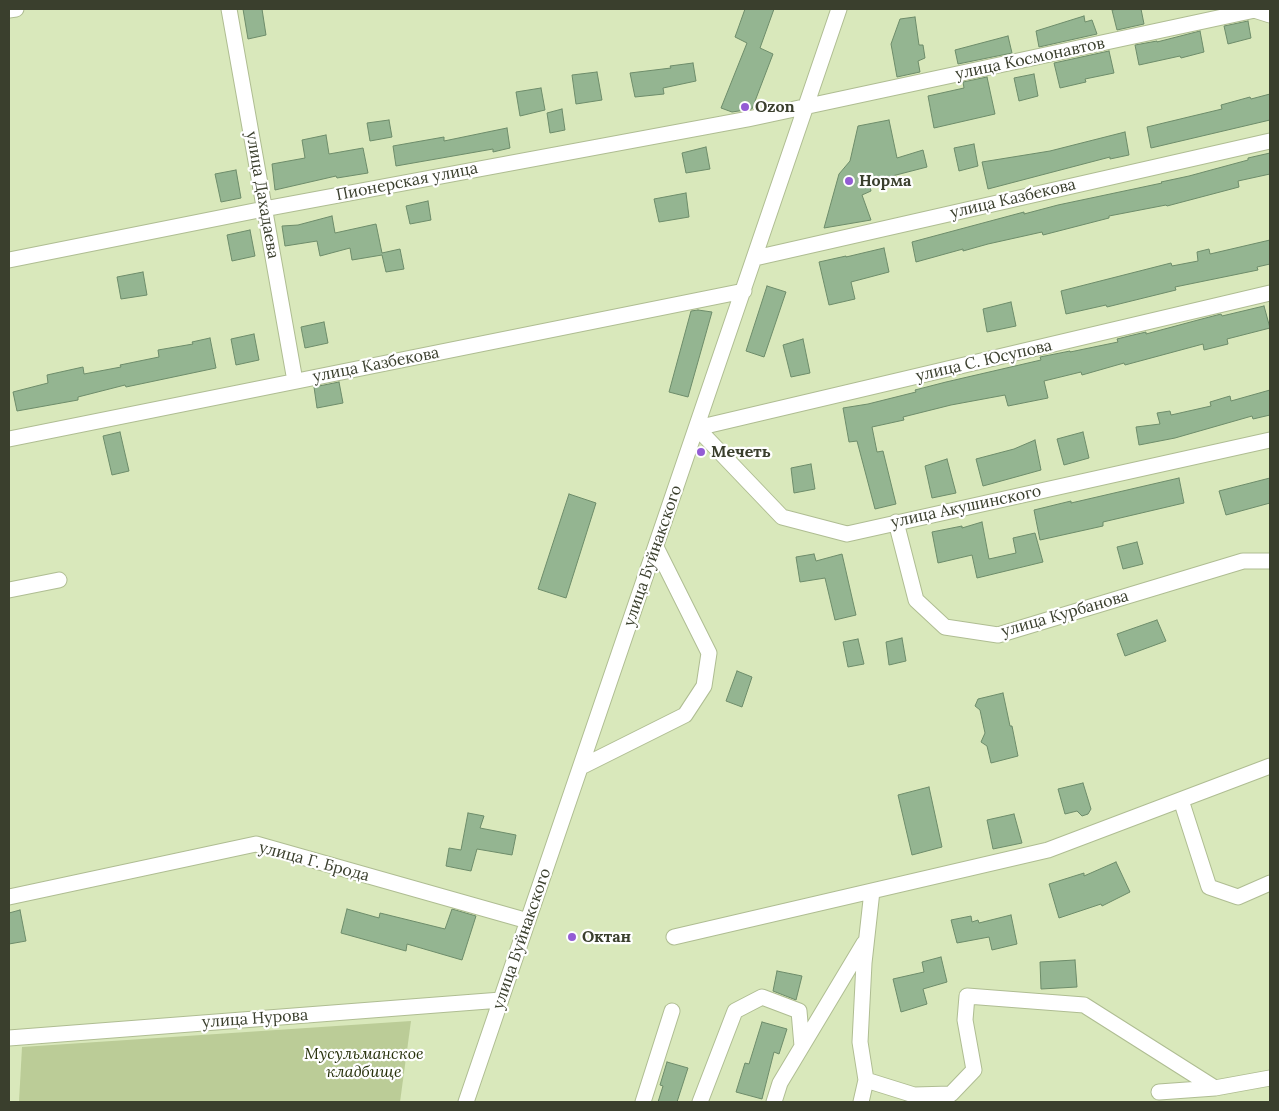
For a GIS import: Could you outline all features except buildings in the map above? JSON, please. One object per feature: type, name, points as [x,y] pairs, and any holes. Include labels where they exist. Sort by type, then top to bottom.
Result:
[{"type":"street","points":[[9,10],[16,9]]},
{"type":"street","name":"улица Дахадаева","points":[[229,9],[295,381]]},
{"type":"street","name":"улица Буйнакского","points":[[466,1102],[839,9]]},
{"type":"street","points":[[1253,10],[1270,15]]},
{"type":"street","name":"улица Космонавтов","points":[[806,107],[1253,10]]},
{"type":"street","name":"Пионерская улица","points":[[9,260],[264,209],[806,107]]},
{"type":"street","name":"улица Казбекова","points":[[755,258],[1270,141]]},
{"type":"street","name":"улица Казбекова","points":[[9,439],[744,291]]},
{"type":"street","name":"улица С. Юсупова","points":[[697,428],[1270,293]]},
{"type":"street","name":"улица Акушинского","points":[[697,428],[782,517],[847,534],[1270,440]]},
{"type":"street","name":"улица Курбанова","points":[[896,522],[916,600],[945,627],[998,635],[1243,561],[1270,561]]},
{"type":"street","points":[[581,766],[685,714],[704,686],[709,653],[656,547]]},
{"type":"street","points":[[9,590],[59,580]]},
{"type":"street","points":[[674,938],[1048,850],[1270,766]]},
{"type":"street","points":[[1181,800],[1209,887],[1238,897],[1270,883]]},
{"type":"street","name":"улица Г. Брода","points":[[9,897],[256,844],[528,921]]},
{"type":"street","points":[[861,1102],[866,1080],[860,1042],[864,962],[872,891]]},
{"type":"street","points":[[774,1102],[780,1083],[867,938]]},
{"type":"street","points":[[866,1080],[914,1096],[951,1094],[974,1070],[965,1020],[967,996],[1084,1005],[1215,1088]]},
{"type":"street","points":[[700,1102],[735,1011],[762,997],[799,1011],[802,1046]]},
{"type":"street","name":"улица Нурова","points":[[9,1038],[501,1000]]},
{"type":"street","points":[[643,1102],[672,1011]]},
{"type":"street","points":[[1154,1096],[1270,1078]]},
{"type":"green space","name":"Мусульманское кладбище","points":[[411,1021],[400,1102],[19,1102],[22,1047]]},
{"type":"place","name":"Ozon","points":[[745,107]]},
{"type":"place","name":"Норма","points":[[849,181]]},
{"type":"place","name":"Мечеть","points":[[701,452]]},
{"type":"place","name":"Октан","points":[[572,937]]}]
